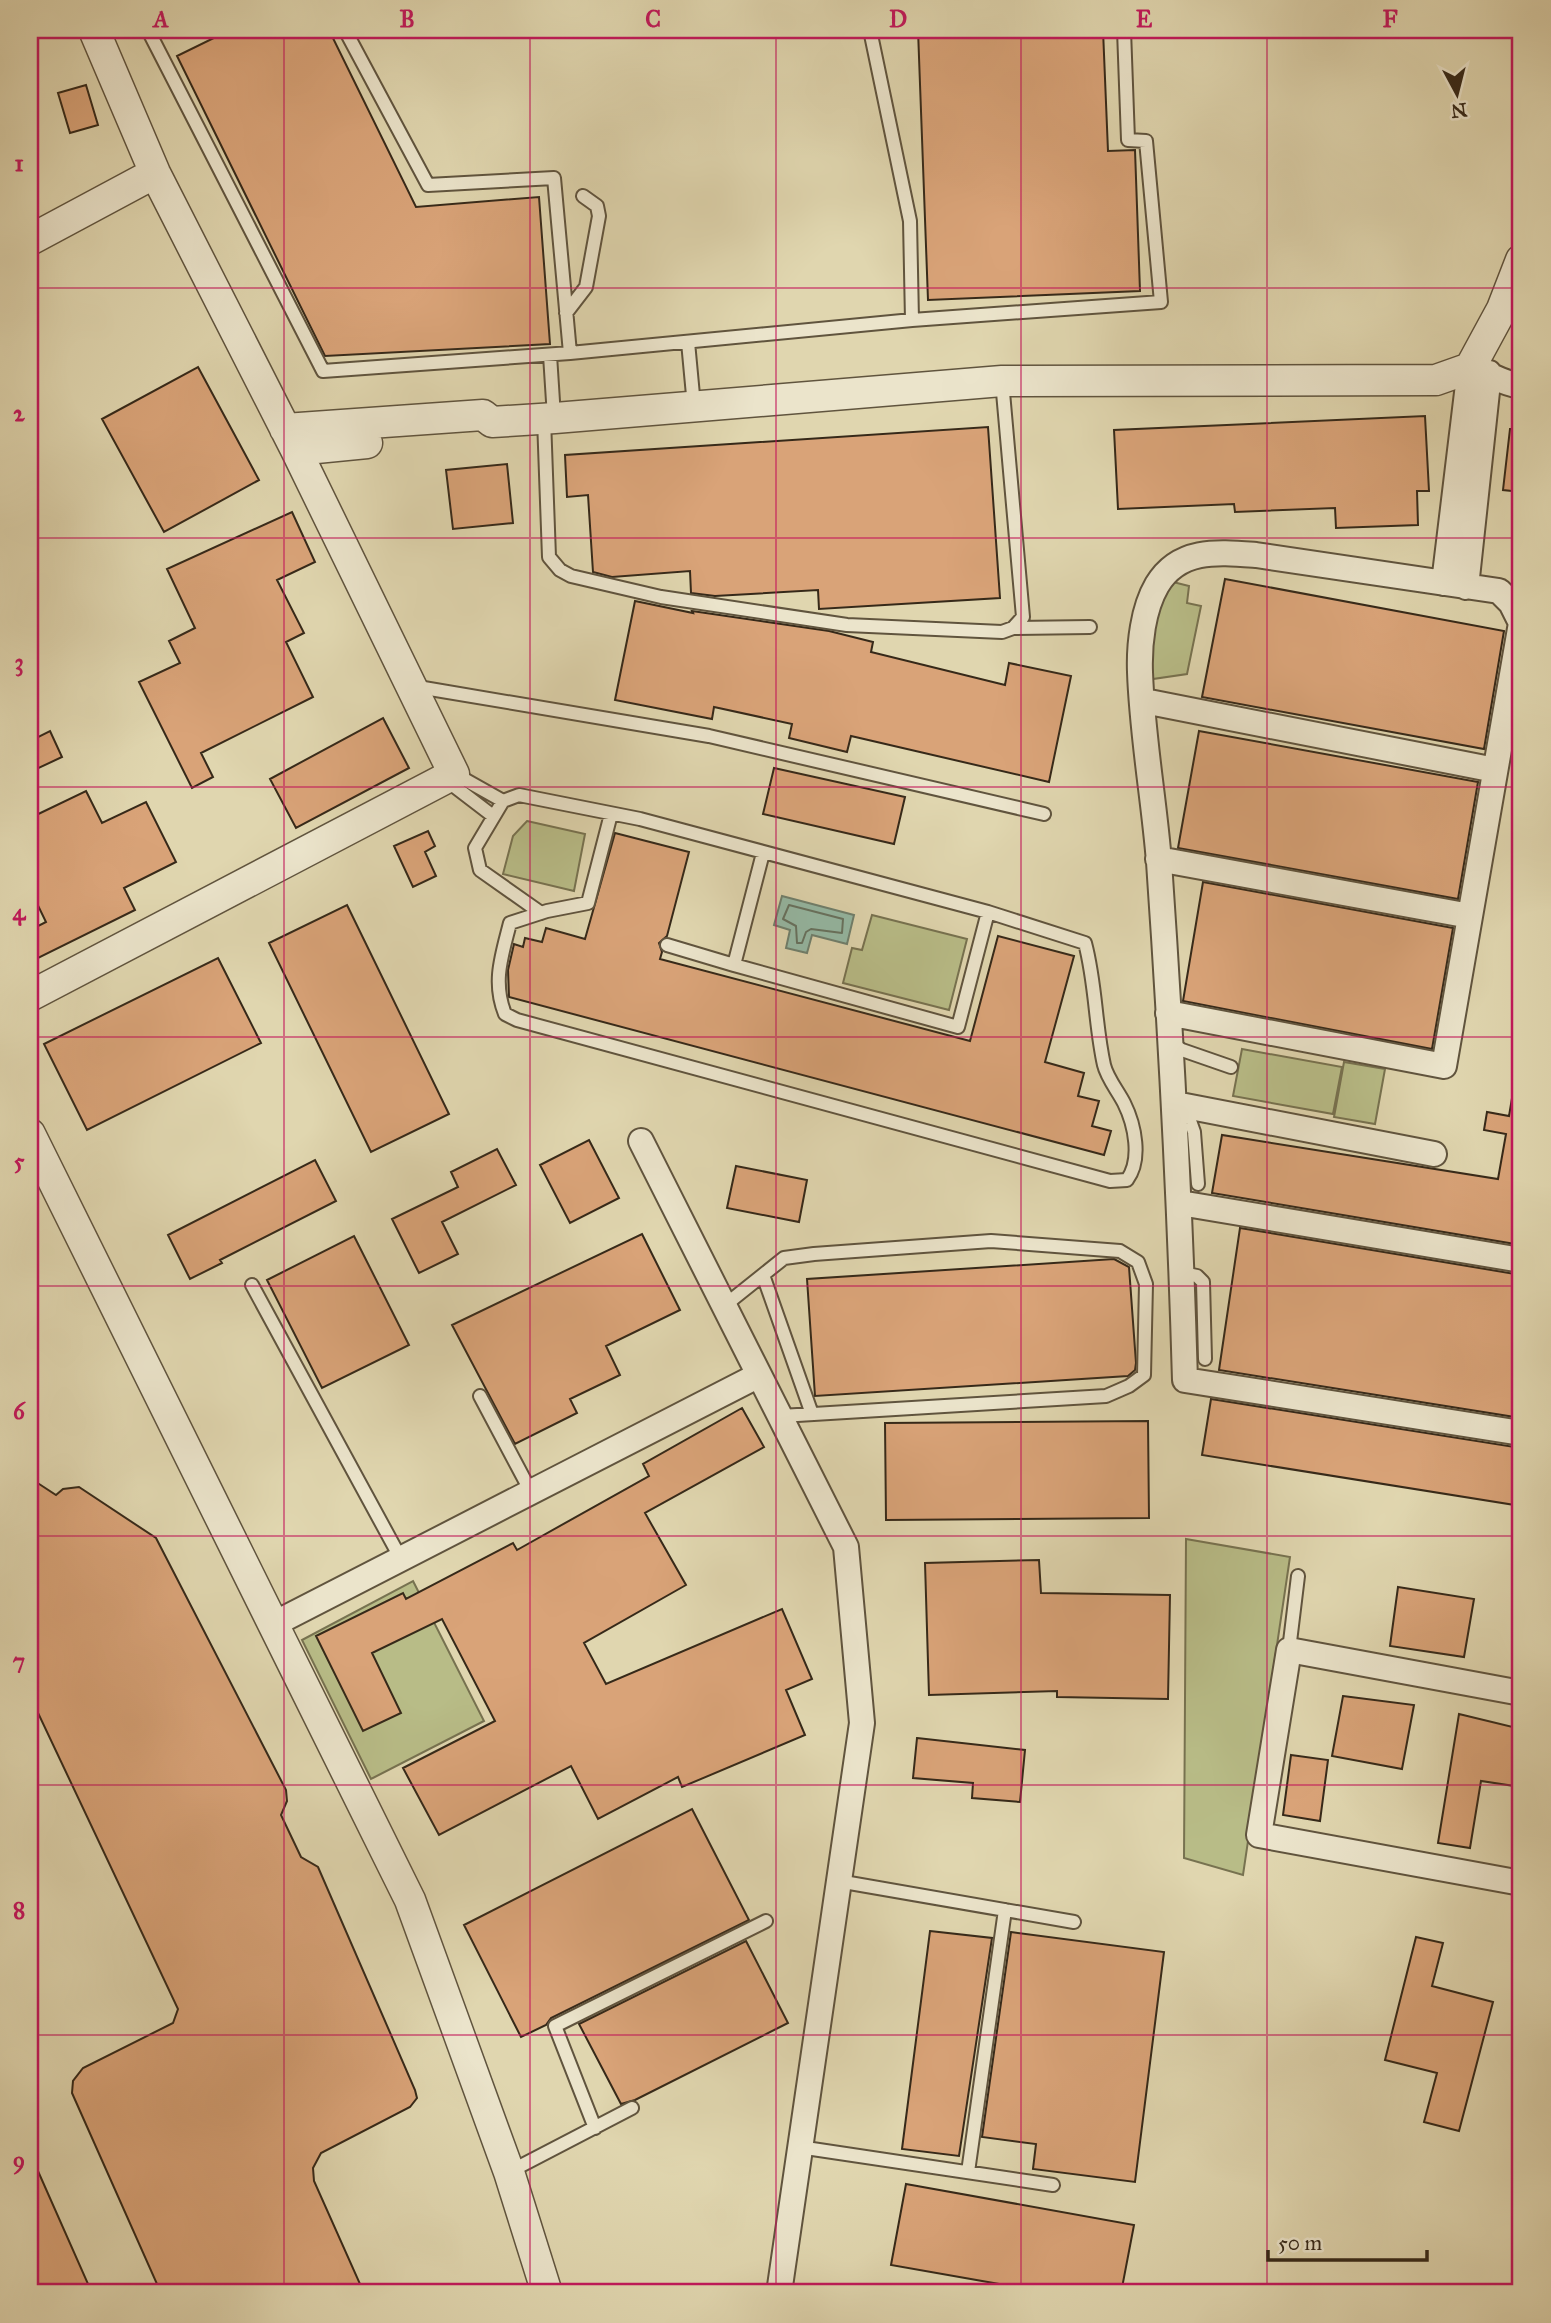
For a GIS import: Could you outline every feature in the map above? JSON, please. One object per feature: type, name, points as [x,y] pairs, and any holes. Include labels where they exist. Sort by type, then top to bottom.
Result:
[{"type":"street","points":[[30,996],[450,776],[412,686],[155,173],[94,30]]},
{"type":"street","points":[[30,240],[155,173]]},
{"type":"street","points":[[1455,585],[1479,370],[1521,260]]},
{"type":"street","points":[[291,440],[482,415],[492,422],[1002,381],[1436,380],[1479,370],[1502,384],[1521,386]]},
{"type":"street","points":[[1168,1013],[1444,1066],[1521,622],[1511,603],[1499,591],[1217,552],[1180,559],[1157,584],[1144,617],[1140,672],[1158,859],[1168,1013],[1171,1042],[1180,1203],[1185,1381],[1521,1433]]},
{"type":"street","points":[[1144,701],[1495,770]]},
{"type":"street","points":[[1158,859],[1470,916]]},
{"type":"street","points":[[1175,1110],[1434,1154]]},
{"type":"street","points":[[30,1134],[410,1900],[509,2172],[547,2293]]},
{"type":"street","points":[[641,1141],[846,1548],[862,1723],[798,2147],[779,2293]]},
{"type":"street","points":[[1180,1203],[1521,1260]]},
{"type":"street","points":[[274,1624],[530,1490],[759,1376]]},
{"type":"street","points":[[1521,1693],[1289,1650],[1259,1835],[1521,1883]]},
{"type":"lane","points":[[148,30],[323,371],[550,355],[912,320],[1161,302],[1146,141],[1128,141],[1125,30]]},
{"type":"lane","points":[[345,30],[428,185],[554,178],[570,353]]},
{"type":"lane","points":[[870,30],[910,221],[912,320]]},
{"type":"lane","points":[[566,313],[586,287],[599,216],[597,206],[583,196]]},
{"type":"lane","points":[[688,342],[694,406]]},
{"type":"lane","points":[[550,355],[549,557],[560,570],[571,576],[661,597],[847,625],[1002,632],[1013,628],[1090,627]]},
{"type":"lane","points":[[1002,381],[1023,617],[1013,628]]},
{"type":"lane","points":[[412,686],[709,736],[1044,814]]},
{"type":"lane","points":[[450,776],[503,801]]},
{"type":"lane","points":[[450,776],[493,816]]},
{"type":"lane","points":[[541,913],[480,870],[475,848],[503,801],[519,795],[611,814],[763,853],[988,912],[1085,943],[1094,974],[1104,1068],[1126,1106],[1134,1138],[1136,1168],[1127,1180],[1110,1181],[517,1020],[505,1014],[499,1000],[497,974],[510,923],[541,913],[587,904],[611,814]]},
{"type":"lane","points":[[734,965],[763,853]]},
{"type":"lane","points":[[667,945],[958,1027],[988,912]]},
{"type":"lane","points":[[1171,1042],[1182,1050],[1231,1068]]},
{"type":"lane","points":[[1175,1110],[1189,1118],[1194,1132],[1198,1184]]},
{"type":"lane","points":[[724,1306],[784,1258],[794,1256],[991,1241],[1120,1251],[1138,1262],[1146,1284],[1143,1374],[1129,1386],[1106,1396],[781,1416]]},
{"type":"lane","points":[[1182,1273],[1198,1276],[1203,1282],[1205,1360]]},
{"type":"lane","points":[[763,1275],[812,1414]]},
{"type":"lane","points":[[252,1285],[401,1559]]},
{"type":"lane","points":[[480,1396],[530,1490]]},
{"type":"lane","points":[[1289,1650],[1298,1576]]},
{"type":"lane","points":[[838,1881],[1074,1922]]},
{"type":"lane","points":[[968,2172],[1005,1910]]},
{"type":"lane","points":[[595,2128],[555,2026],[766,1921]]},
{"type":"lane","points":[[509,2172],[632,2108]]},
{"type":"lane","points":[[798,2147],[1053,2185]]},
{"type":"shaded area","points":[[1173,582],[1189,586],[1187,603],[1201,606],[1187,674],[1146,680],[1153,605]]},
{"type":"shaded area","points":[[527,821],[585,834],[574,891],[503,874],[513,836]]},
{"type":"shaded area","points":[[872,915],[967,939],[949,1010],[843,983],[852,948],[862,950]]},
{"type":"shaded area","points":[[1242,1049],[1342,1067],[1333,1114],[1233,1096]]},
{"type":"shaded area","points":[[1344,1062],[1385,1069],[1375,1124],[1334,1117]]},
{"type":"shaded area","points":[[1186,1539],[1290,1557],[1243,1875],[1184,1858]]},
{"type":"shaded area","points":[[413,1581],[484,1721],[371,1779],[302,1640]]},
{"type":"water","points":[[782,896],[854,915],[847,944],[812,935],[807,953],[786,948],[790,930],[774,925]]},
{"type":"building","points":[[230,30],[329,30],[416,207],[539,197],[550,344],[325,356],[177,56]]},
{"type":"building","points":[[918,30],[1103,30],[1108,151],[1135,150],[1140,291],[928,300]]},
{"type":"building","points":[[86,85],[98,125],[70,133],[58,93]]},
{"type":"building","points":[[198,367],[259,480],[164,532],[102,419]]},
{"type":"building","points":[[1425,416],[1429,491],[1417,491],[1418,525],[1336,528],[1335,508],[1235,512],[1234,504],[1118,509],[1114,430]]},
{"type":"building","points":[[988,427],[1000,598],[819,609],[818,590],[715,596],[691,593],[690,571],[612,577],[593,572],[588,495],[567,497],[565,455]]},
{"type":"building","points":[[1510,429],[1521,429],[1521,492],[1503,490]]},
{"type":"building","points":[[507,464],[513,523],[453,529],[446,470]]},
{"type":"building","points":[[292,512],[315,562],[277,580],[304,633],[286,642],[313,697],[201,753],[213,777],[192,788],[139,682],[180,663],[169,641],[195,628],[167,569]]},
{"type":"building","points":[[1225,579],[1504,631],[1484,749],[1202,697]]},
{"type":"building","points":[[635,601],[693,613],[692,611],[829,631],[873,642],[871,652],[1005,685],[1009,663],[1071,676],[1049,782],[851,736],[847,752],[789,738],[792,724],[714,707],[712,719],[615,700]]},
{"type":"building","points":[[383,718],[409,768],[296,828],[270,779]]},
{"type":"building","points":[[50,731],[62,757],[30,772],[30,741]]},
{"type":"building","points":[[1199,731],[1478,782],[1458,899],[1178,848]]},
{"type":"building","points":[[774,768],[905,797],[894,844],[763,814]]},
{"type":"building","points":[[86,791],[102,823],[146,802],[176,862],[124,888],[135,910],[30,962],[30,930],[46,922],[30,889],[30,818]]},
{"type":"building","points":[[428,831],[435,846],[425,852],[436,876],[413,887],[394,846]]},
{"type":"building","points":[[615,833],[689,852],[667,936],[659,943],[662,952],[660,959],[970,1041],[998,936],[1074,956],[1045,1062],[1084,1073],[1078,1096],[1099,1101],[1092,1126],[1111,1131],[1104,1155],[509,997],[508,970],[514,944],[523,947],[525,938],[542,942],[546,928],[585,939]]},
{"type":"building","points":[[1203,882],[1453,928],[1432,1049],[1183,1001]]},
{"type":"building","points":[[347,905],[449,1114],[371,1152],[269,943]]},
{"type":"building","points":[[218,958],[261,1043],[87,1130],[44,1044]]},
{"type":"building","points":[[1512,1098],[1521,1099],[1521,1245],[1212,1193],[1222,1135],[1498,1179],[1506,1134],[1484,1130],[1487,1112],[1509,1116]]},
{"type":"building","points":[[589,1140],[619,1198],[570,1223],[540,1165]]},
{"type":"building","points":[[497,1149],[516,1185],[442,1222],[458,1254],[419,1273],[392,1219],[458,1187],[451,1172]]},
{"type":"building","points":[[315,1160],[336,1201],[220,1260],[222,1263],[190,1279],[168,1235]]},
{"type":"building","points":[[736,1166],[807,1180],[799,1222],[727,1208]]},
{"type":"building","points":[[1240,1228],[1521,1275],[1521,1418],[1219,1370]]},
{"type":"building","points":[[642,1234],[680,1310],[606,1346],[620,1375],[570,1399],[577,1413],[515,1444],[452,1325]]},
{"type":"building","points":[[354,1236],[409,1345],[322,1388],[267,1280]]},
{"type":"building","points":[[1114,1259],[1129,1267],[1136,1363],[1135,1370],[1128,1376],[815,1396],[807,1279]]},
{"type":"building","points":[[1211,1399],[1521,1448],[1521,1506],[1202,1455]]},
{"type":"building","points":[[742,1408],[764,1447],[645,1513],[686,1585],[584,1643],[606,1684],[782,1609],[812,1679],[786,1690],[805,1735],[682,1787],[678,1777],[598,1819],[571,1766],[439,1835],[403,1768],[495,1721],[442,1619],[372,1653],[401,1713],[363,1731],[316,1636],[403,1593],[406,1599],[513,1543],[517,1550],[649,1476],[643,1464]]},
{"type":"building","points":[[1148,1421],[1149,1518],[886,1520],[885,1423]]},
{"type":"building","points":[[30,1478],[56,1495],[63,1489],[79,1487],[156,1538],[286,1790],[287,1801],[281,1815],[301,1857],[318,1867],[415,2090],[417,2098],[410,2107],[321,2153],[313,2168],[314,2181],[364,2293],[161,2293],[72,2093],[73,2081],[83,2068],[173,2023],[178,2009],[30,1696]]},
{"type":"building","points":[[1039,1560],[1041,1593],[1170,1595],[1168,1699],[1057,1697],[1057,1691],[929,1695],[925,1563]]},
{"type":"building","points":[[1398,1587],[1474,1599],[1464,1657],[1390,1646]]},
{"type":"building","points":[[1343,1696],[1414,1705],[1402,1769],[1332,1756]]},
{"type":"building","points":[[1459,1714],[1521,1729],[1521,1787],[1481,1781],[1470,1848],[1438,1843]]},
{"type":"building","points":[[917,1738],[1025,1750],[1020,1802],[972,1798],[973,1783],[913,1778]]},
{"type":"building","points":[[1291,1755],[1328,1760],[1320,1821],[1283,1815]]},
{"type":"building","points":[[692,1809],[749,1920],[551,2018],[546,2025],[521,2037],[464,1925]]},
{"type":"building","points":[[930,1931],[992,1938],[959,2156],[902,2149]]},
{"type":"building","points":[[1011,1932],[1164,1952],[1135,2182],[1033,2169],[1036,2144],[982,2137]]},
{"type":"building","points":[[1416,1937],[1443,1943],[1432,1986],[1493,2002],[1459,2131],[1424,2122],[1437,2073],[1385,2060]]},
{"type":"building","points":[[746,1941],[788,2023],[635,2100],[621,2104],[579,2024]]},
{"type":"building","points":[[30,2153],[92,2293],[30,2293]]},
{"type":"building","points":[[906,2184],[1134,2225],[1121,2293],[1050,2293],[891,2265]]}]
